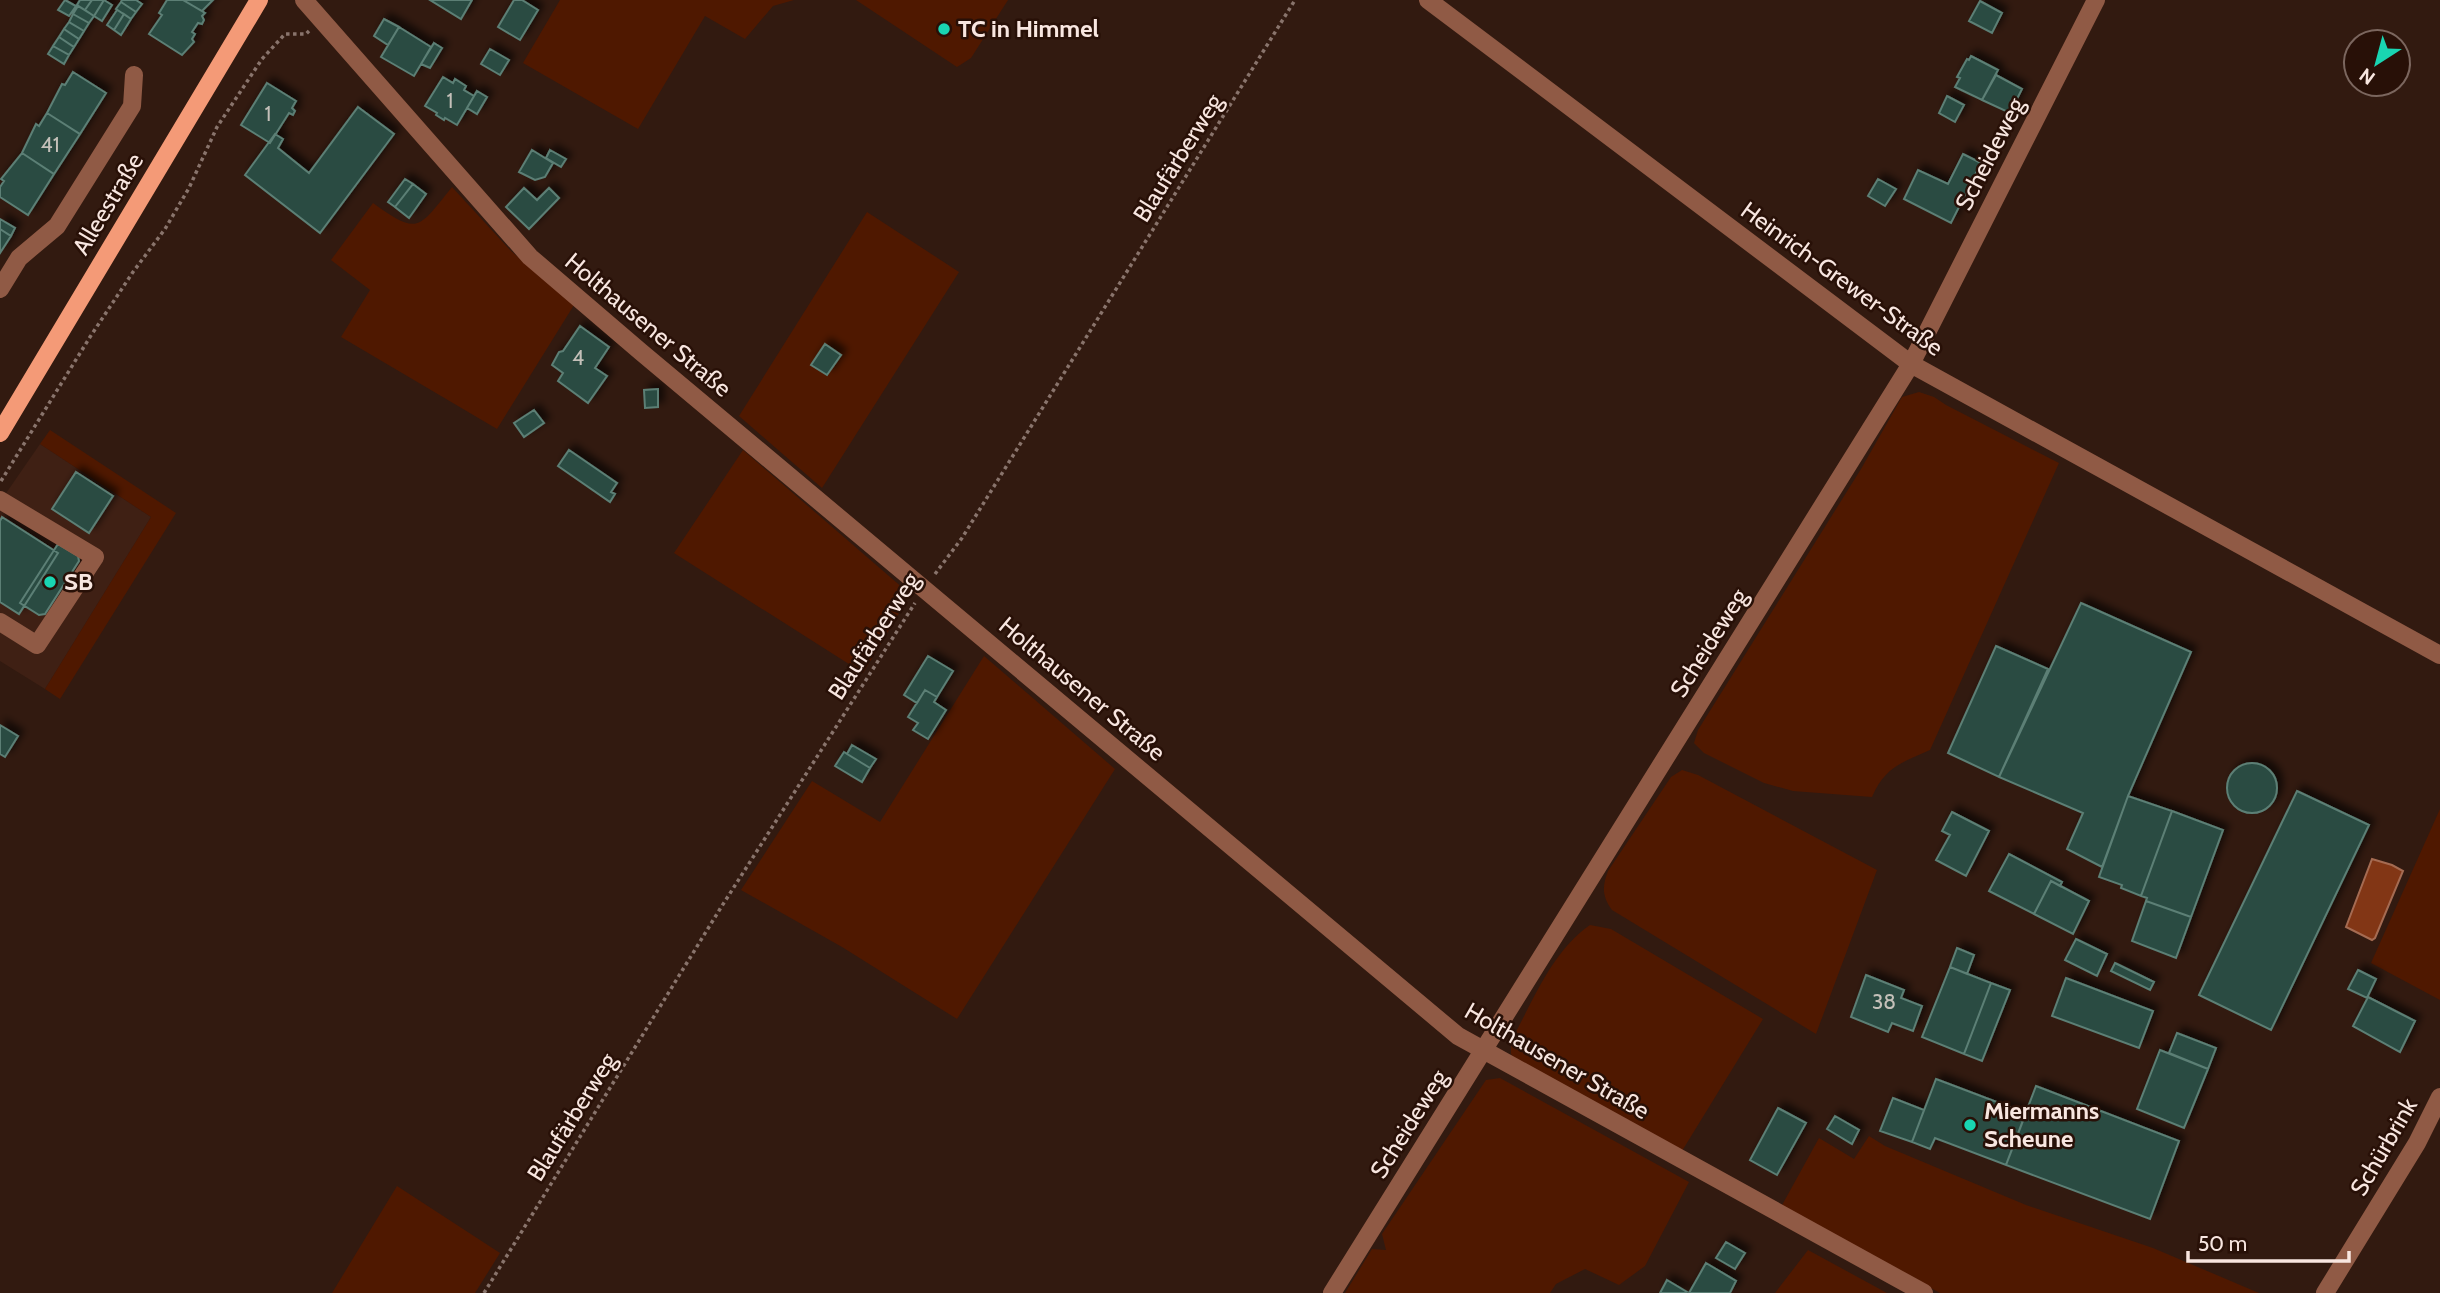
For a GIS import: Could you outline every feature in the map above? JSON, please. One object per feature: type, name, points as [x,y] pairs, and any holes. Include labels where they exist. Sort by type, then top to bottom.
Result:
[{"type":"main road","name":"Alleestraße","points":[[0,433],[260,0]]},
{"type":"street","name":"Holthausener Straße","points":[[304,0],[530,257],[1458,1036],[1924,1293]]},
{"type":"street","name":"Heinrich-Grewer-Straße","points":[[1428,0],[1911,364],[2440,655]]},
{"type":"street","name":"Scheideweg","points":[[1332,1293],[1911,364],[2096,0]]},
{"type":"street","points":[[0,289],[19,258],[57,226],[132,106],[134,75]]},
{"type":"street","points":[[0,500],[95,557],[37,645],[0,622]]},
{"type":"street","name":"Schürbrink","points":[[2325,1293],[2417,1143],[2440,1097]]},
{"type":"path","name":"Blaufärberweg","points":[[484,1293],[720,909],[924,589],[962,538],[1295,0]]},
{"type":"path","points":[[0,483],[90,337],[165,229],[189,188],[217,127],[262,59],[285,34],[306,34],[319,19]]},
{"type":"shaded area","points":[[560,0],[794,0],[773,6],[745,39],[705,16],[638,129],[523,63]]},
{"type":"shaded area","name":"TC in Himmel","points":[[856,0],[1008,0],[971,58],[957,67]]},
{"type":"shaded area","points":[[452,187],[511,251],[574,305],[497,429],[341,337],[370,290],[331,260],[373,203],[400,220],[409,224],[417,223],[432,212]]},
{"type":"shaded area","points":[[867,212],[959,272],[822,488],[739,416]]},
{"type":"shaded area","points":[[1919,392],[1934,397],[2059,463],[1930,750],[1888,772],[1872,797],[1793,791],[1764,783],[1704,753],[1694,743],[1698,730],[1861,469],[1902,397]]},
{"type":"shaded area","points":[[50,430],[176,513],[60,699],[45,689],[151,517],[40,444]]},
{"type":"shaded area","points":[[40,444],[151,517],[45,689],[0,661],[0,502]]},
{"type":"shaded area","points":[[743,450],[904,589],[904,605],[863,673],[674,553]]},
{"type":"shaded area","points":[[984,656],[1115,769],[957,1019],[842,947],[741,890],[812,781],[880,822]]},
{"type":"shaded area","points":[[1682,770],[1698,775],[1877,870],[1816,1034],[1612,910],[1606,900],[1604,887],[1608,871],[1671,777]]},
{"type":"shaded area","points":[[2440,809],[2440,1000],[2371,963]]},
{"type":"shaded area","points":[[2372,859],[2403,871],[2372,940],[2346,927]]},
{"type":"shaded area","points":[[1590,925],[1611,929],[1763,1019],[1682,1151],[1511,1054],[1511,1041],[1544,978],[1565,948]]},
{"type":"shaded area","points":[[1500,1078],[1689,1182],[1645,1266],[1619,1285],[1585,1269],[1556,1284],[1550,1293],[1345,1293],[1372,1249],[1386,1250],[1382,1234],[1486,1080]]},
{"type":"shaded area","points":[[1869,1136],[1885,1146],[2026,1205],[2153,1248],[2259,1293],[1940,1293],[1781,1207],[1819,1138],[1854,1159]]},
{"type":"shaded area","points":[[397,1186],[500,1253],[475,1293],[332,1293]]},
{"type":"shaded area","points":[[1808,1250],[1887,1293],[1775,1293]]},
{"type":"building","points":[[65,0],[76,6],[69,16],[58,10]]},
{"type":"building","points":[[80,0],[92,0],[85,10],[77,5]]},
{"type":"building","points":[[92,0],[104,0],[94,16],[85,10]]},
{"type":"building","points":[[104,0],[112,5],[102,21],[94,16]]},
{"type":"building","points":[[136,0],[142,4],[136,12],[121,2]]},
{"type":"building","points":[[167,0],[183,0],[205,13],[202,16],[202,24],[198,23],[192,32],[195,34],[192,39],[194,42],[182,55],[149,34],[162,15],[159,13]]},
{"type":"building","points":[[183,0],[213,0],[202,11]]},
{"type":"building","points":[[430,0],[472,0],[461,19]]},
{"type":"building","points":[[514,0],[522,0],[538,10],[520,40],[498,27]]},
{"type":"building","points":[[1980,1],[2002,13],[1992,33],[1969,21]]},
{"type":"building","points":[[121,2],[136,12],[131,19],[116,9]]},
{"type":"building","points":[[78,6],[94,16],[89,23],[73,14]]},
{"type":"building","points":[[117,10],[124,14],[114,30],[107,25]]},
{"type":"building","points":[[73,14],[89,23],[84,31],[69,22]]},
{"type":"building","points":[[124,14],[131,19],[121,35],[114,30]]},
{"type":"building","points":[[384,19],[399,27],[388,45],[374,36]]},
{"type":"building","points":[[69,22],[84,31],[79,39],[64,29]]},
{"type":"building","points":[[399,27],[431,47],[414,76],[381,57]]},
{"type":"building","points":[[64,29],[79,39],[74,47],[59,37]]},
{"type":"building","points":[[59,37],[74,47],[69,55],[53,46]]},
{"type":"building","points":[[434,43],[442,48],[430,68],[421,64]]},
{"type":"building","points":[[53,46],[69,55],[64,64],[48,54]]},
{"type":"building","points":[[490,49],[509,60],[500,75],[481,64]]},
{"type":"building","points":[[1971,56],[1998,70],[1982,100],[1955,87],[1960,78],[1957,77]]},
{"type":"building","points":[[73,72],[106,93],[80,134],[47,113],[62,84],[65,85]]},
{"type":"building","points":[[1996,75],[2022,89],[2010,113],[1982,100]]},
{"type":"building","points":[[443,77],[453,83],[455,79],[466,86],[464,90],[474,96],[457,125],[445,118],[444,120],[425,106]]},
{"type":"building","points":[[267,83],[296,101],[292,108],[295,111],[293,115],[289,113],[270,143],[241,125]]},
{"type":"building","points":[[477,91],[487,97],[477,114],[467,108]]},
{"type":"building","points":[[1947,96],[1964,105],[1955,122],[1939,113]]},
{"type":"building","points":[[358,107],[394,134],[320,233],[245,175],[275,134],[283,139],[278,148],[309,173]]},
{"type":"building","points":[[47,113],[80,134],[54,174],[22,153],[36,124],[39,126]]},
{"type":"building","points":[[532,150],[553,163],[545,177],[535,180],[519,172]]},
{"type":"building","points":[[550,150],[566,159],[561,167],[546,158]]},
{"type":"building","points":[[22,153],[54,174],[28,215],[0,197],[0,187],[4,181],[1,179]]},
{"type":"building","points":[[1963,154],[1981,163],[1951,223],[1904,199],[1918,170],[1948,184]]},
{"type":"building","points":[[405,179],[413,184],[395,207],[388,202]]},
{"type":"building","points":[[1878,179],[1896,189],[1885,206],[1868,196]]},
{"type":"building","points":[[413,184],[426,194],[409,218],[395,207]]},
{"type":"building","points":[[524,188],[537,200],[549,188],[559,198],[529,229],[506,207]]},
{"type":"building","points":[[0,219],[15,228],[11,236],[0,229]]},
{"type":"building","points":[[0,229],[11,236],[0,253]]},
{"type":"building","points":[[580,326],[609,347],[595,368],[607,376],[588,403],[558,381],[563,373],[552,365]]},
{"type":"building","points":[[825,344],[841,355],[827,375],[811,365]]},
{"type":"building","points":[[658,389],[658,407],[645,408],[644,390]]},
{"type":"building","points":[[534,410],[544,423],[524,437],[514,423]]},
{"type":"building","points":[[569,450],[617,483],[611,492],[615,494],[610,502],[558,466]]},
{"type":"building","points":[[76,472],[113,496],[89,533],[52,509]]},
{"type":"building","points":[[2,517],[58,553],[19,614],[0,602]]},
{"type":"building","name":"SB","points":[[58,544],[78,556],[79,561],[45,614],[39,615],[20,603]]},
{"type":"building","points":[[2081,603],[2191,652],[2128,796],[2102,867],[2067,849],[2083,813],[1999,777]]},
{"type":"building","points":[[1996,646],[2048,669],[1999,777],[1948,753]]},
{"type":"building","points":[[928,656],[953,671],[937,697],[925,690],[917,703],[904,695]]},
{"type":"building","points":[[925,690],[937,697],[934,702],[946,710],[928,739],[913,730],[918,723],[908,717]]},
{"type":"building","points":[[0,725],[18,736],[5,757],[0,754]]},
{"type":"building","points":[[852,745],[876,759],[870,768],[847,754]]},
{"type":"building","points":[[844,752],[870,768],[862,782],[835,766]]},
{"type":"building","points":[[2252,763],[2269,771],[2277,788],[2269,805],[2252,813],[2235,805],[2227,788],[2235,771]]},
{"type":"building","points":[[2297,791],[2369,825],[2271,1030],[2199,995]]},
{"type":"building","points":[[2128,796],[2172,811],[2141,896],[2121,888],[2122,885],[2099,877]]},
{"type":"building","points":[[2172,811],[2223,830],[2191,917],[2146,901],[2147,898],[2141,896]]},
{"type":"building","points":[[1952,812],[1989,831],[1966,876],[1936,860],[1950,835],[1942,831]]},
{"type":"building","points":[[2009,854],[2062,882],[2060,886],[2051,881],[2034,914],[1989,891]]},
{"type":"building","points":[[2051,881],[2089,901],[2073,934],[2034,914]]},
{"type":"building","points":[[2146,901],[2191,917],[2176,958],[2132,941]]},
{"type":"building","points":[[2076,939],[2107,954],[2097,976],[2065,960]]},
{"type":"building","points":[[1957,948],[1974,955],[1967,974],[1950,967]]},
{"type":"building","points":[[2115,963],[2154,982],[2150,990],[2111,971]]},
{"type":"building","points":[[1950,967],[1991,983],[1964,1054],[1922,1037]]},
{"type":"building","points":[[2358,970],[2376,979],[2367,998],[2348,989]]},
{"type":"building","points":[[1866,975],[1904,990],[1901,998],[1922,1006],[1913,1031],[1892,1023],[1888,1032],[1851,1017]]},
{"type":"building","points":[[2066,978],[2153,1011],[2139,1048],[2052,1016]]},
{"type":"building","points":[[1991,983],[2010,990],[1982,1061],[1964,1054]]},
{"type":"building","points":[[2368,997],[2415,1021],[2400,1052],[2353,1026]]},
{"type":"building","points":[[2177,1033],[2216,1048],[2208,1069],[2169,1053]]},
{"type":"building","points":[[2160,1050],[2208,1069],[2184,1128],[2137,1109]]},
{"type":"building","name":"Miermanns Scheune","points":[[1936,1079],[2026,1113],[2006,1165],[1935,1138],[1930,1149],[1912,1142]]},
{"type":"building","points":[[2036,1086],[2179,1141],[2150,1219],[2006,1165]]},
{"type":"building","name":"Miermanns Scheune","points":[[1893,1098],[1924,1110],[1912,1142],[1880,1131]]},
{"type":"building","points":[[1778,1108],[1806,1123],[1777,1175],[1750,1160]]},
{"type":"building","points":[[1835,1116],[1859,1130],[1852,1144],[1827,1129]]},
{"type":"building","points":[[1726,1242],[1745,1253],[1735,1269],[1716,1258]]},
{"type":"building","points":[[1706,1263],[1736,1281],[1730,1293],[1689,1293]]},
{"type":"building","points":[[1667,1280],[1687,1292],[1660,1293]]},
{"type":"place","name":"TC in Himmel","points":[[944,29]]},
{"type":"place","name":"SB","points":[[50,582]]},
{"type":"place","name":"Miermanns Scheune","points":[[1970,1125]]}]
